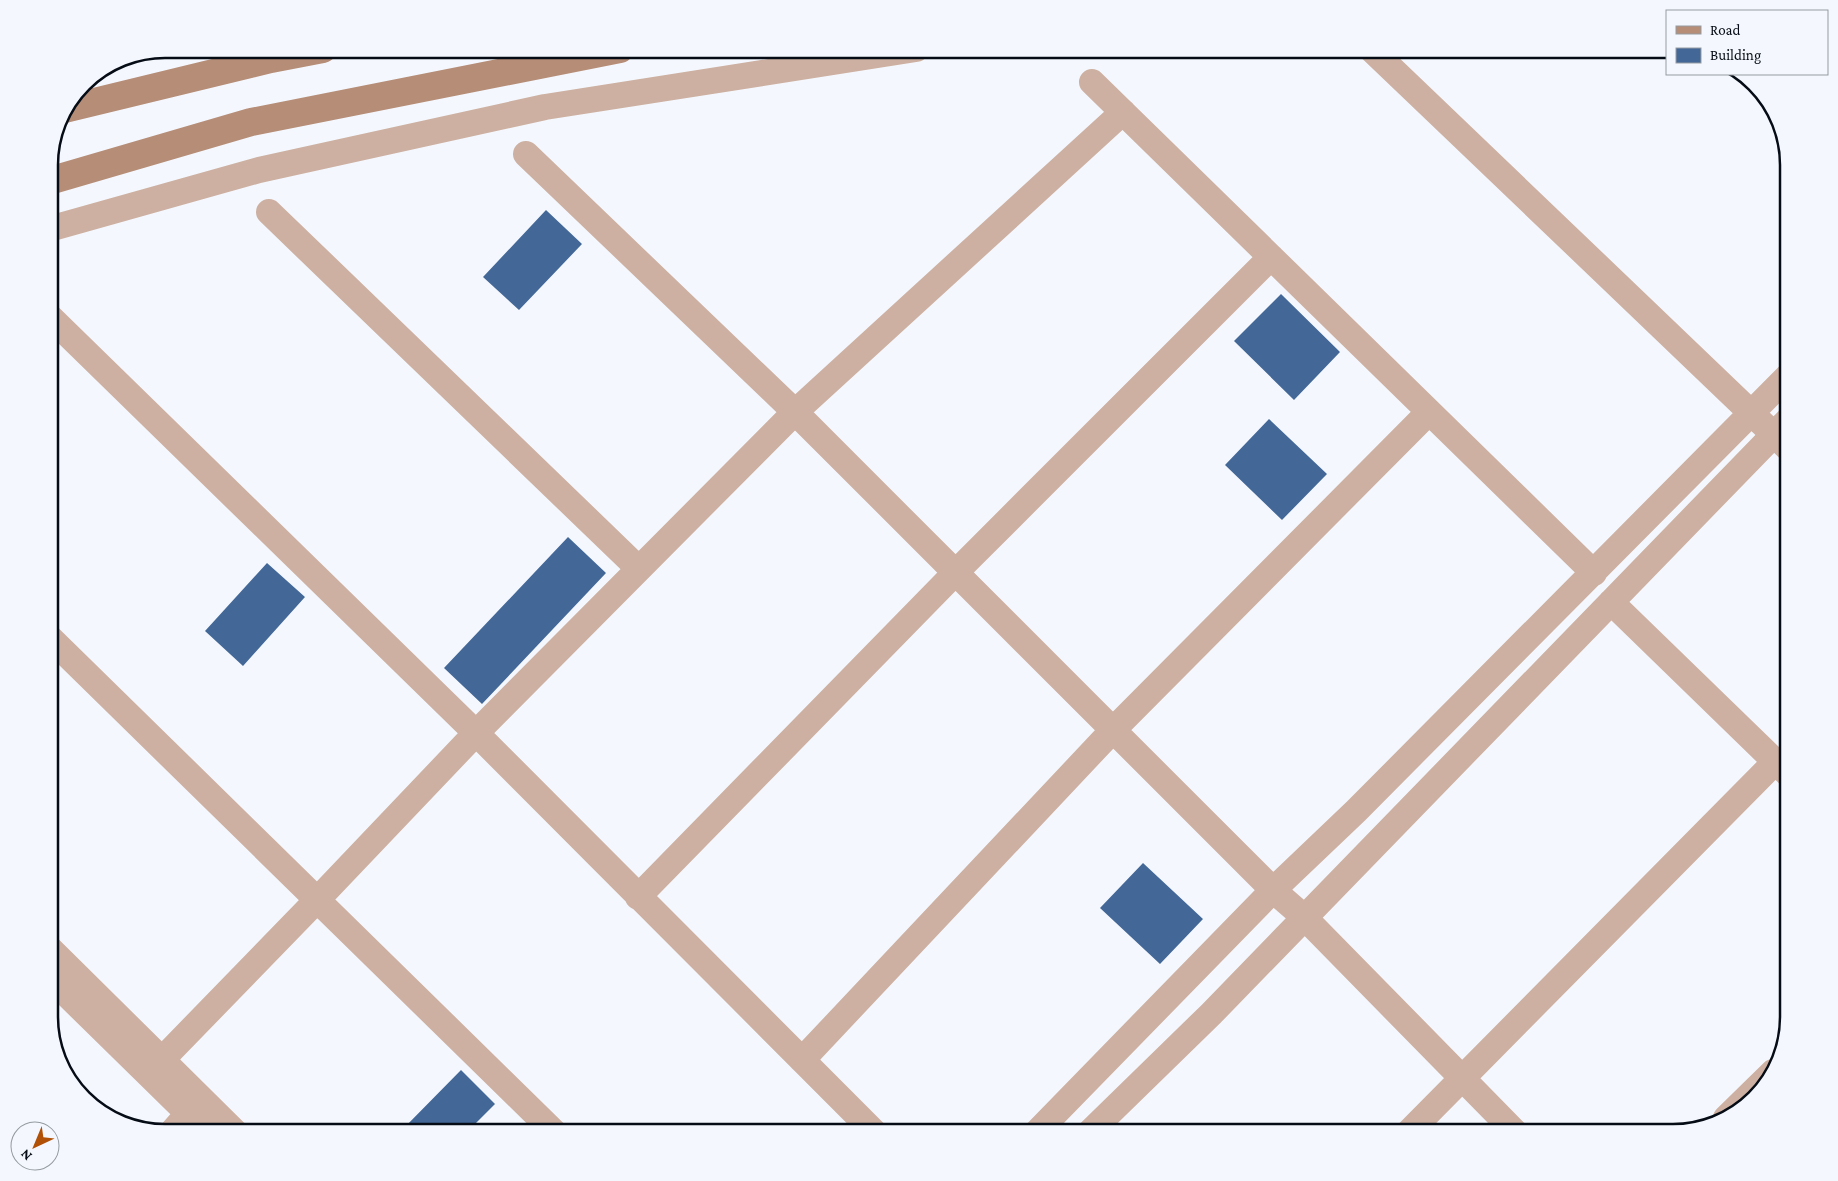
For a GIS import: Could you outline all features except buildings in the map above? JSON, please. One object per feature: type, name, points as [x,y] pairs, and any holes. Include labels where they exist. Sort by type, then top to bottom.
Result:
[{"type":"main road","points":[[74,107],[271,58]]},
{"type":"main road","points":[[58,178],[251,122],[575,58]]},
{"type":"street","points":[[58,226],[259,170],[544,106],[857,58]]},
{"type":"street","points":[[1380,58],[1752,411],[1780,431]]},
{"type":"street","points":[[1092,82],[1594,573]]},
{"type":"street","points":[[155,1067],[476,734],[795,412],[1123,112]]},
{"type":"street","points":[[526,154],[795,412],[1273,890],[1304,917],[1507,1124]]},
{"type":"street","points":[[269,212],[639,569]]},
{"type":"street","points":[[638,897],[955,573],[1271,257]]},
{"type":"street","points":[[58,325],[476,734],[866,1124]]},
{"type":"street","points":[[1045,1124],[1273,890],[1356,811],[1780,384]]},
{"type":"street","points":[[802,1060],[1113,730],[1429,412]]},
{"type":"street","points":[[1098,1124],[1211,1014],[1612,602],[1780,438]]},
{"type":"street","points":[[1612,602],[1780,765]]},
{"type":"street","points":[[58,646],[546,1124]]},
{"type":"street","points":[[1417,1124],[1780,771]]},
{"type":"street","points":[[58,958],[155,1067],[187,1115],[198,1124]]},
{"type":"street","points":[[58,985],[155,1067]]},
{"type":"street","points":[[187,1115],[212,1124]]}]
